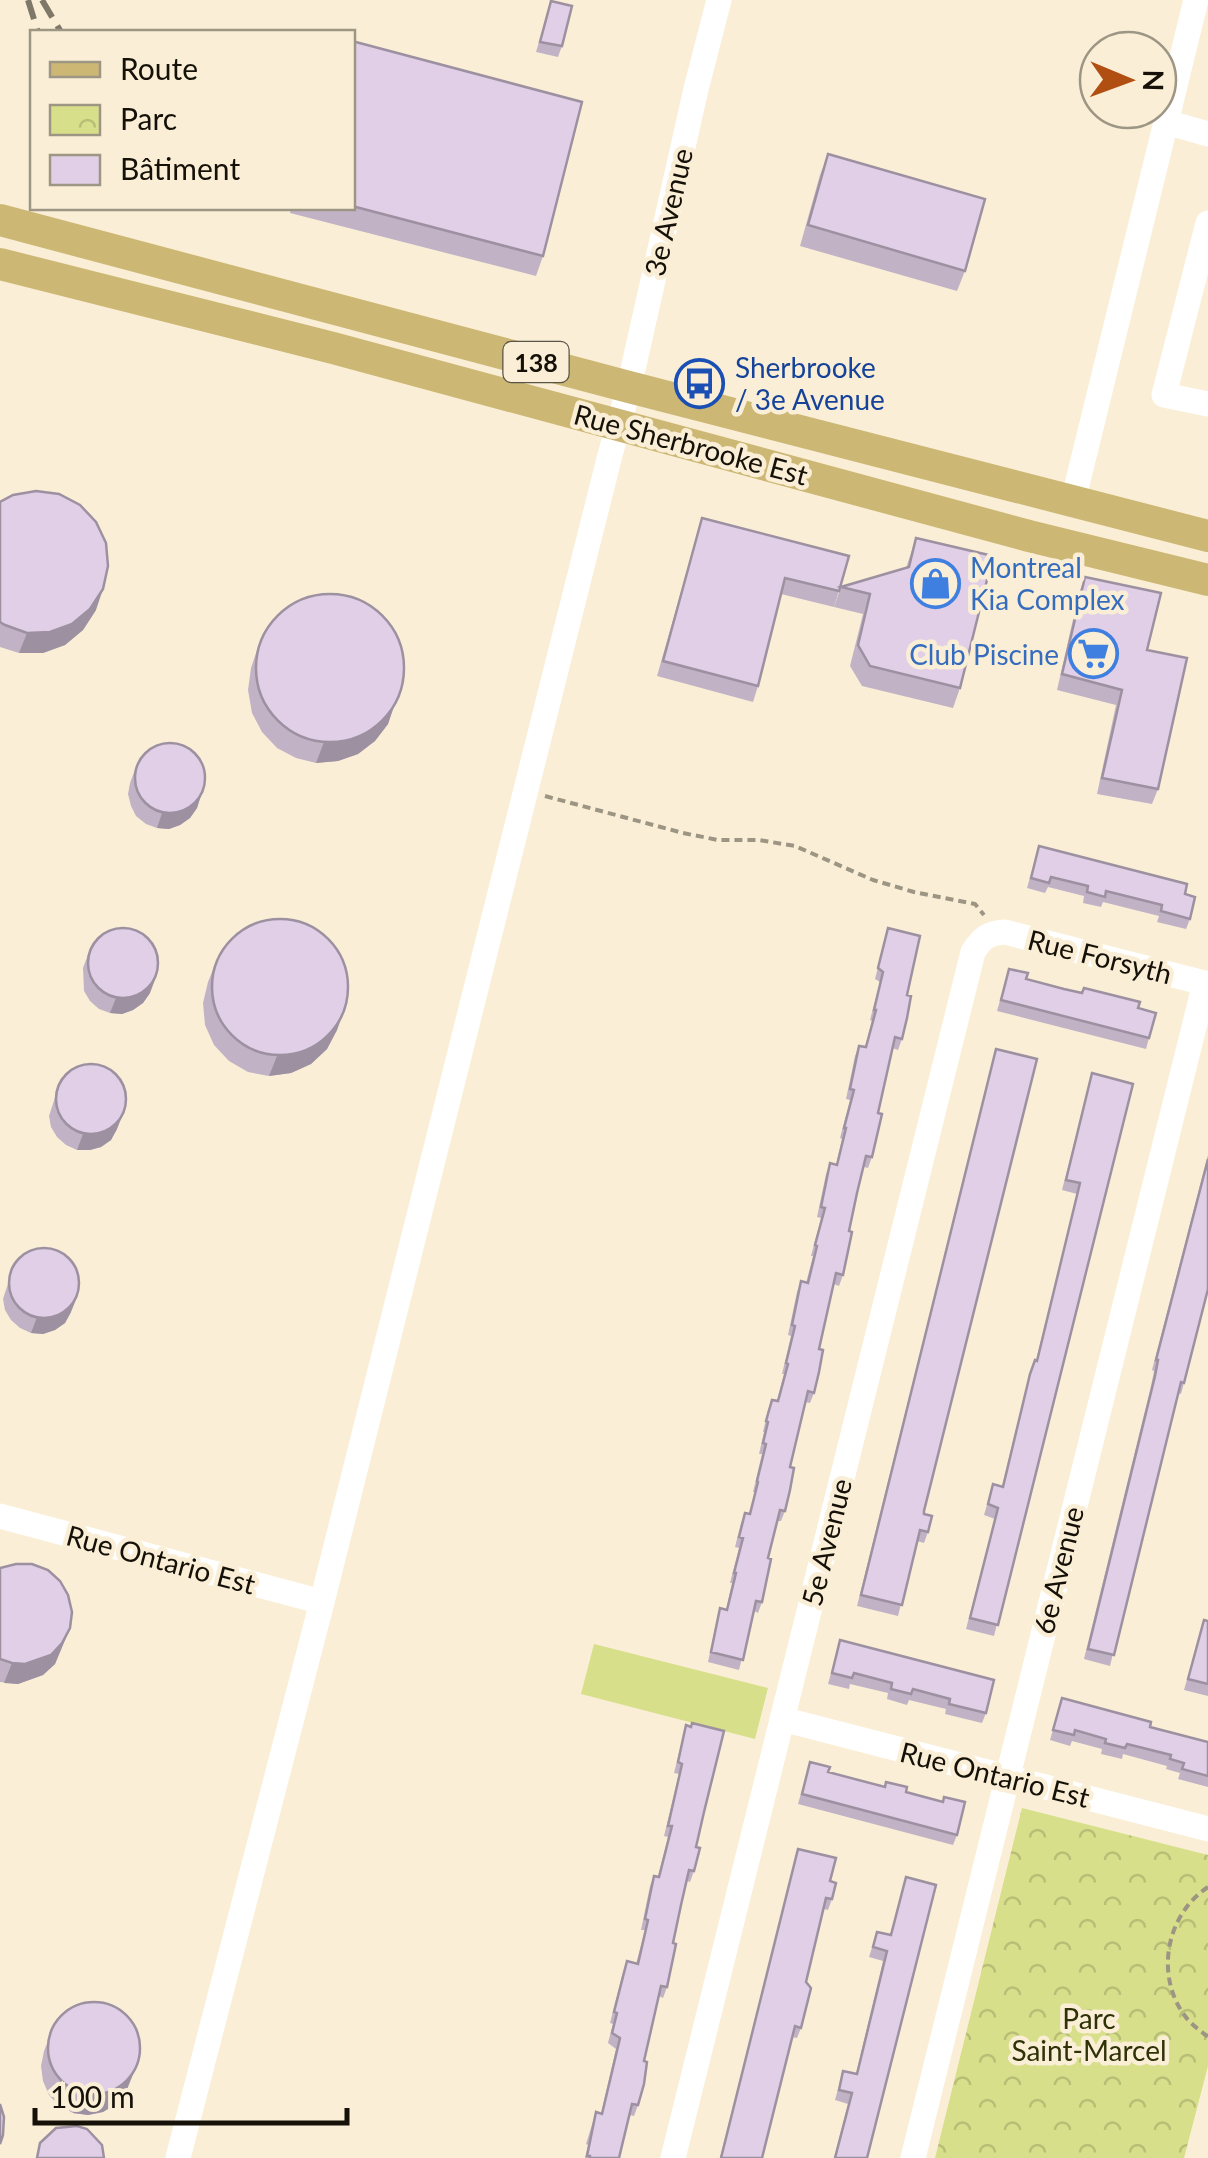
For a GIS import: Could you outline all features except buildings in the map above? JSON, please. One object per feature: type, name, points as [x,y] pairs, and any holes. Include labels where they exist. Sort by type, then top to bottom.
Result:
[{"type":"main road","name":"Rue Sherbrooke Est","points":[[0,220],[1208,536]]},
{"type":"main road","name":"Rue Sherbrooke Est","points":[[0,264],[333,348],[1064,545],[1208,580]]},
{"type":"main road","points":[[1064,545],[1073,501]]},
{"type":"street","name":"3e Avenue","points":[[178,2158],[629,387],[720,0]]},
{"type":"street","points":[[1178,73],[1196,0]]},
{"type":"street","points":[[1178,125],[1208,134]]},
{"type":"street","points":[[1073,501],[1164,130]]},
{"type":"street","points":[[1208,223],[1164,395],[1208,404]]},
{"type":"street","name":"Rue Forsyth","points":[[989,926],[1206,983]]},
{"type":"street","name":"5e Avenue","points":[[673,2158],[973,952],[989,926]]},
{"type":"street","name":"6e Avenue","points":[[913,2158],[1206,983]]},
{"type":"street","name":"Rue Ontario Est","points":[[0,1516],[322,1602]]},
{"type":"street","name":"Rue Ontario Est","points":[[782,1719],[1208,1828]]},
{"type":"path","points":[[547,796],[683,833],[795,846],[873,880],[975,904],[989,926]]},
{"type":"path","points":[[1208,1887],[1180,1915],[1169,1941],[1167,1969],[1174,1997],[1189,2021],[1208,2037]]},
{"type":"green space","points":[[594,1644],[768,1688],[755,1739],[581,1694]]},
{"type":"green space","name":"Parc Saint-Marcel","points":[[1022,1808],[1208,1855],[1208,2066],[1184,2158],[935,2158]]},
{"type":"railway","points":[[28,0],[37,30]]},
{"type":"railway","points":[[42,0],[60,30]]},
{"type":"place","name":"Sherbrooke / 3e Avenue","points":[[700,383]]},
{"type":"place","name":"Montreal Kia Complex","points":[[935,583]]},
{"type":"place","name":"Club Piscine","points":[[1094,654]]}]
